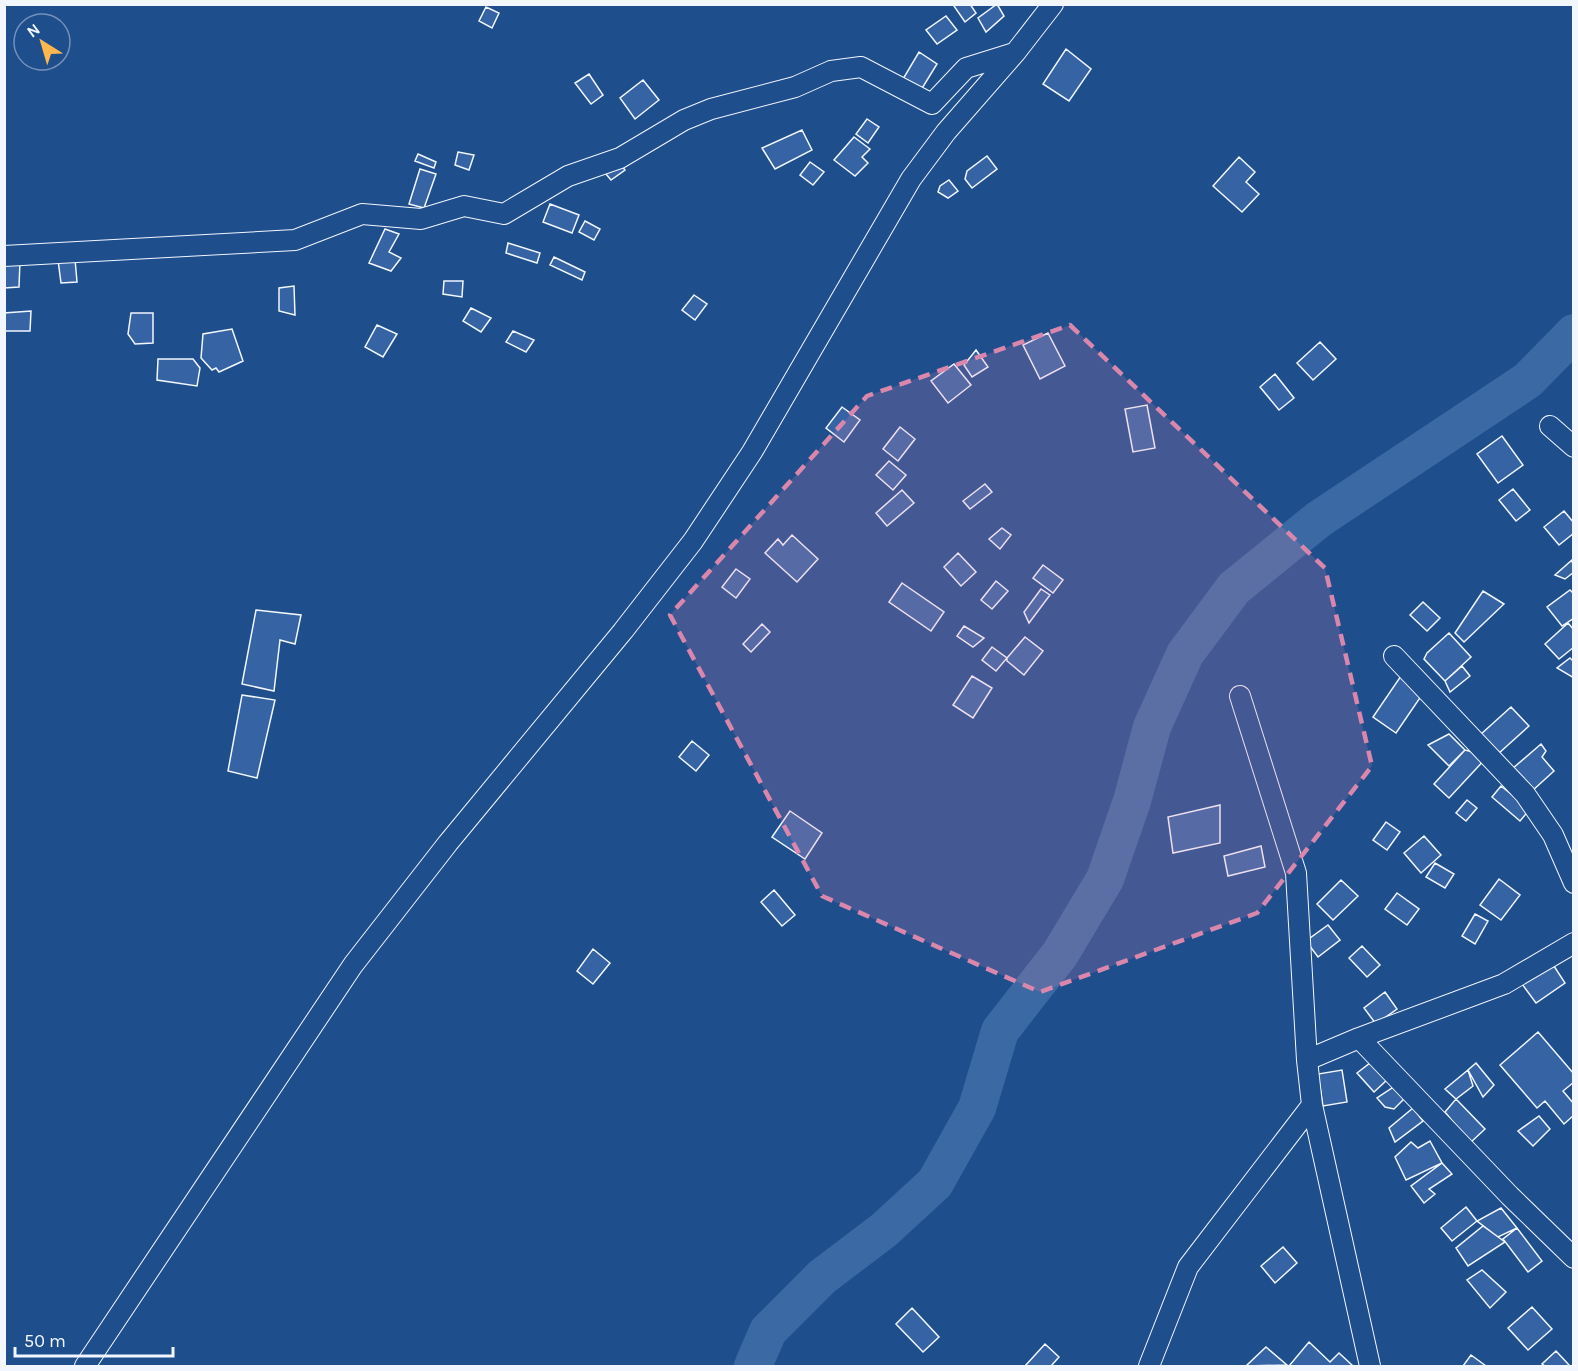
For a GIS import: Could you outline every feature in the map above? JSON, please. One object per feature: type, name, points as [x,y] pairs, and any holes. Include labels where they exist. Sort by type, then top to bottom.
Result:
[{"type":"street","points":[[85,1366],[353,965],[448,843],[615,641],[693,541],[752,452],[910,179],[946,132],[1015,53],[1053,4]]},
{"type":"street","points":[[4,256],[295,240],[362,214],[422,219],[464,206],[504,214],[568,176],[620,158],[684,120],[711,108],[795,87],[831,71],[861,67],[932,104],[966,68],[1015,53]]},
{"type":"street","points":[[1550,426],[1574,447]]},
{"type":"street","points":[[1394,656],[1526,795],[1553,835],[1566,844],[1574,884]]},
{"type":"street","points":[[1240,696],[1296,873],[1306,1060],[1312,1105],[1370,1366]]},
{"type":"street","points":[[1306,1060],[1504,984],[1574,944]]},
{"type":"street","points":[[1359,1038],[1510,1196],[1574,1258]]},
{"type":"street","points":[[1149,1366],[1188,1267],[1312,1105]]},
{"type":"highlighted area","points":[[1070,325],[1325,568],[1372,766],[1257,913],[1040,992],[822,896],[670,615],[867,396]]},
{"type":"building","points":[[970,4],[976,13],[965,22],[954,6]]},
{"type":"building","points":[[997,4],[1004,16],[986,32],[978,18]]},
{"type":"building","points":[[486,7],[499,13],[492,28],[479,21]]},
{"type":"building","points":[[946,16],[957,30],[937,44],[926,30]]},
{"type":"building","points":[[1066,49],[1091,69],[1069,101],[1043,84]]},
{"type":"building","points":[[919,52],[937,64],[921,90],[903,79]]},
{"type":"building","points":[[589,74],[603,95],[591,104],[575,83]]},
{"type":"building","points":[[643,80],[659,100],[635,119],[620,98]]},
{"type":"building","points":[[867,119],[879,127],[868,143],[856,134]]},
{"type":"building","points":[[802,130],[812,150],[775,169],[762,148]]},
{"type":"building","points":[[854,137],[870,149],[862,157],[868,163],[855,176],[834,160]]},
{"type":"building","points":[[458,152],[474,155],[469,170],[455,165]]},
{"type":"building","points":[[418,154],[436,162],[434,168],[415,161]]},
{"type":"building","points":[[987,156],[997,169],[972,188],[965,179],[967,171]]},
{"type":"building","points":[[1239,157],[1255,172],[1246,182],[1259,194],[1242,212],[1213,186]]},
{"type":"building","points":[[810,162],[824,172],[813,185],[800,175]]},
{"type":"building","points":[[620,163],[625,170],[611,180],[606,174]]},
{"type":"building","points":[[420,169],[436,174],[424,208],[409,204]]},
{"type":"building","points":[[949,180],[958,191],[948,198],[938,192],[940,186]]},
{"type":"building","points":[[550,204],[579,215],[572,233],[543,222]]},
{"type":"building","points":[[585,221],[600,229],[594,240],[579,232]]},
{"type":"building","points":[[385,229],[399,234],[389,252],[401,258],[391,271],[369,263]]},
{"type":"building","points":[[508,243],[540,253],[537,263],[506,253]]},
{"type":"building","points":[[554,257],[585,272],[582,280],[550,265]]},
{"type":"building","points":[[75,259],[77,282],[61,283],[58,260]]},
{"type":"building","points":[[20,261],[19,287],[4,288],[4,263]]},
{"type":"building","points":[[444,281],[463,281],[462,297],[443,294]]},
{"type":"building","points":[[294,286],[295,315],[279,311],[279,288]]},
{"type":"building","points":[[694,295],[707,304],[695,320],[682,310]]},
{"type":"building","points":[[471,308],[491,318],[481,332],[463,321]]},
{"type":"building","points":[[31,311],[30,331],[4,331],[4,313]]},
{"type":"building","points":[[131,313],[153,313],[153,343],[135,344],[128,334]]},
{"type":"building","points":[[377,325],[397,334],[383,357],[365,347]]},
{"type":"building","points":[[232,329],[243,361],[219,372],[216,368],[212,370],[201,358],[203,334]]},
{"type":"building","points":[[513,331],[534,340],[526,352],[506,342]]},
{"type":"building","points":[[1048,333],[1065,366],[1040,379],[1023,345]]},
{"type":"building","points":[[1320,342],[1336,359],[1313,380],[1297,363]]},
{"type":"building","points":[[976,350],[988,367],[972,377],[964,365]]},
{"type":"building","points":[[158,359],[193,359],[200,368],[197,386],[157,380]]},
{"type":"building","points":[[954,364],[971,385],[948,403],[931,381]]},
{"type":"building","points":[[1275,374],[1294,398],[1279,410],[1260,387]]},
{"type":"building","points":[[1147,405],[1155,448],[1133,452],[1125,409]]},
{"type":"building","points":[[842,407],[860,420],[844,442],[826,428]]},
{"type":"building","points":[[900,427],[915,439],[898,461],[883,449]]},
{"type":"building","points":[[1502,436],[1523,465],[1498,483],[1477,454]]},
{"type":"building","points":[[889,461],[906,475],[893,490],[876,475]]},
{"type":"building","points":[[985,484],[992,492],[970,509],[963,501]]},
{"type":"building","points":[[1513,489],[1530,510],[1516,521],[1499,500]]},
{"type":"building","points":[[902,490],[914,503],[887,526],[876,513]]},
{"type":"building","points":[[1564,511],[1574,523],[1574,533],[1559,545],[1544,527]]},
{"type":"building","points":[[1002,528],[1011,535],[1000,549],[989,539]]},
{"type":"building","points":[[792,535],[818,559],[797,582],[765,553],[778,539],[783,545]]},
{"type":"building","points":[[958,553],[976,572],[961,586],[944,567]]},
{"type":"building","points":[[1572,560],[1574,572],[1565,579],[1555,575]]},
{"type":"building","points":[[1043,565],[1063,580],[1053,593],[1033,578]]},
{"type":"building","points":[[736,569],[750,579],[736,598],[722,587]]},
{"type":"building","points":[[996,581],[1008,591],[992,609],[981,600]]},
{"type":"building","points":[[902,583],[944,612],[931,631],[889,602]]},
{"type":"building","points":[[1041,589],[1050,595],[1029,623],[1024,612]]},
{"type":"building","points":[[1570,590],[1574,594],[1574,618],[1562,626],[1547,607]]},
{"type":"building","points":[[1483,591],[1504,604],[1464,642],[1455,633]]},
{"type":"building","points":[[1423,602],[1440,618],[1427,631],[1410,615]]},
{"type":"building","points":[[256,610],[301,615],[295,644],[280,640],[274,691],[242,684]]},
{"type":"building","points":[[1568,623],[1574,630],[1574,647],[1559,659],[1545,644]]},
{"type":"building","points":[[762,624],[770,632],[751,652],[743,644]]},
{"type":"building","points":[[964,626],[984,638],[973,647],[957,636]]},
{"type":"building","points":[[1449,633],[1471,657],[1445,681],[1424,659],[1427,653]]},
{"type":"building","points":[[1025,637],[1043,651],[1024,675],[1007,661],[1007,658]]},
{"type":"building","points":[[992,647],[1007,658],[996,671],[982,660]]},
{"type":"building","points":[[1570,658],[1574,662],[1574,678],[1557,668]]},
{"type":"building","points":[[1462,666],[1470,676],[1450,692],[1445,681]]},
{"type":"building","points":[[1403,673],[1426,689],[1396,733],[1373,717]]},
{"type":"building","points":[[972,676],[992,688],[973,718],[953,705]]},
{"type":"building","points":[[242,695],[275,700],[257,778],[228,771]]},
{"type":"building","points":[[1511,707],[1529,726],[1498,754],[1480,735]]},
{"type":"building","points":[[1449,734],[1465,750],[1449,766],[1428,745]]},
{"type":"building","points":[[692,741],[709,755],[696,771],[679,757]]},
{"type":"building","points":[[1541,744],[1546,751],[1542,757],[1554,771],[1532,791],[1512,769]]},
{"type":"building","points":[[1465,750],[1488,756],[1449,798],[1434,784]]},
{"type":"building","points":[[1501,786],[1530,809],[1520,821],[1492,797]]},
{"type":"building","points":[[1467,800],[1477,808],[1466,821],[1456,813]]},
{"type":"building","points":[[1220,805],[1220,843],[1173,853],[1168,817]]},
{"type":"building","points":[[790,811],[822,833],[805,859],[772,837]]},
{"type":"building","points":[[1386,822],[1400,832],[1387,850],[1373,840]]},
{"type":"building","points":[[1424,836],[1441,855],[1421,873],[1404,853]]},
{"type":"building","points":[[1261,846],[1265,867],[1228,876],[1224,856]]},
{"type":"building","points":[[1435,863],[1454,874],[1445,888],[1426,877]]},
{"type":"building","points":[[1499,879],[1520,895],[1501,920],[1480,905]]},
{"type":"building","points":[[1341,880],[1358,896],[1333,920],[1317,904]]},
{"type":"building","points":[[774,890],[795,915],[782,926],[761,902]]},
{"type":"building","points":[[1397,893],[1419,909],[1407,925],[1385,909]]},
{"type":"building","points":[[1475,914],[1488,921],[1475,944],[1462,936]]},
{"type":"building","points":[[1328,925],[1340,940],[1318,957],[1306,941]]},
{"type":"building","points":[[1362,946],[1380,965],[1367,977],[1349,958]]},
{"type":"building","points":[[593,949],[610,963],[593,984],[577,971]]},
{"type":"building","points":[[1552,963],[1565,983],[1536,1003],[1522,984]]},
{"type":"building","points":[[1385,992],[1397,1009],[1376,1024],[1364,1008]]},
{"type":"building","points":[[1538,1032],[1574,1074],[1574,1082],[1563,1091],[1574,1104],[1574,1115],[1564,1124],[1545,1101],[1537,1108],[1500,1065]]},
{"type":"building","points":[[1370,1063],[1388,1079],[1374,1092],[1357,1073]]},
{"type":"building","points":[[1476,1063],[1494,1085],[1483,1097],[1468,1070]]},
{"type":"building","points":[[1342,1070],[1347,1102],[1323,1106],[1318,1074]]},
{"type":"building","points":[[1468,1070],[1473,1086],[1456,1099],[1445,1089]]},
{"type":"building","points":[[1395,1086],[1405,1098],[1394,1109],[1385,1107],[1377,1098]]},
{"type":"building","points":[[1456,1099],[1485,1129],[1470,1143],[1445,1112]]},
{"type":"building","points":[[1413,1108],[1423,1121],[1395,1142],[1389,1128]]},
{"type":"building","points":[[1539,1116],[1550,1129],[1533,1146],[1518,1131]]},
{"type":"building","points":[[1430,1141],[1442,1163],[1406,1180],[1395,1157],[1411,1142],[1418,1148]]},
{"type":"building","points":[[1442,1163],[1452,1174],[1429,1189],[1435,1194],[1424,1203],[1411,1186]]},
{"type":"building","points":[[1466,1207],[1477,1221],[1452,1241],[1441,1228]]},
{"type":"building","points":[[1501,1208],[1517,1228],[1498,1237],[1477,1221]]},
{"type":"building","points":[[1483,1226],[1505,1242],[1468,1266],[1456,1248]]},
{"type":"building","points":[[1517,1228],[1542,1261],[1528,1272],[1503,1239]]},
{"type":"building","points":[[1283,1247],[1297,1263],[1275,1283],[1261,1266]]},
{"type":"building","points":[[1482,1270],[1506,1292],[1490,1308],[1467,1280]]},
{"type":"building","points":[[1532,1307],[1552,1329],[1528,1350],[1508,1328]]},
{"type":"building","points":[[912,1308],[939,1337],[923,1352],[896,1324]]},
{"type":"building","points":[[1309,1342],[1330,1362],[1339,1353],[1353,1366],[1289,1366]]},
{"type":"building","points":[[1045,1344],[1059,1357],[1051,1366],[1025,1366]]},
{"type":"building","points":[[1266,1347],[1287,1365],[1246,1366]]},
{"type":"building","points":[[1556,1351],[1570,1366],[1542,1364]]},
{"type":"building","points":[[1471,1355],[1486,1366],[1463,1366]]},
{"type":"waterway","points":[[753,1366],[768,1331],[822,1277],[884,1230],[935,1183],[977,1108],[1000,1031],[1060,954],[1105,879],[1132,801],[1152,727],[1185,654],[1234,588],[1319,519],[1528,380],[1574,333]]}]
